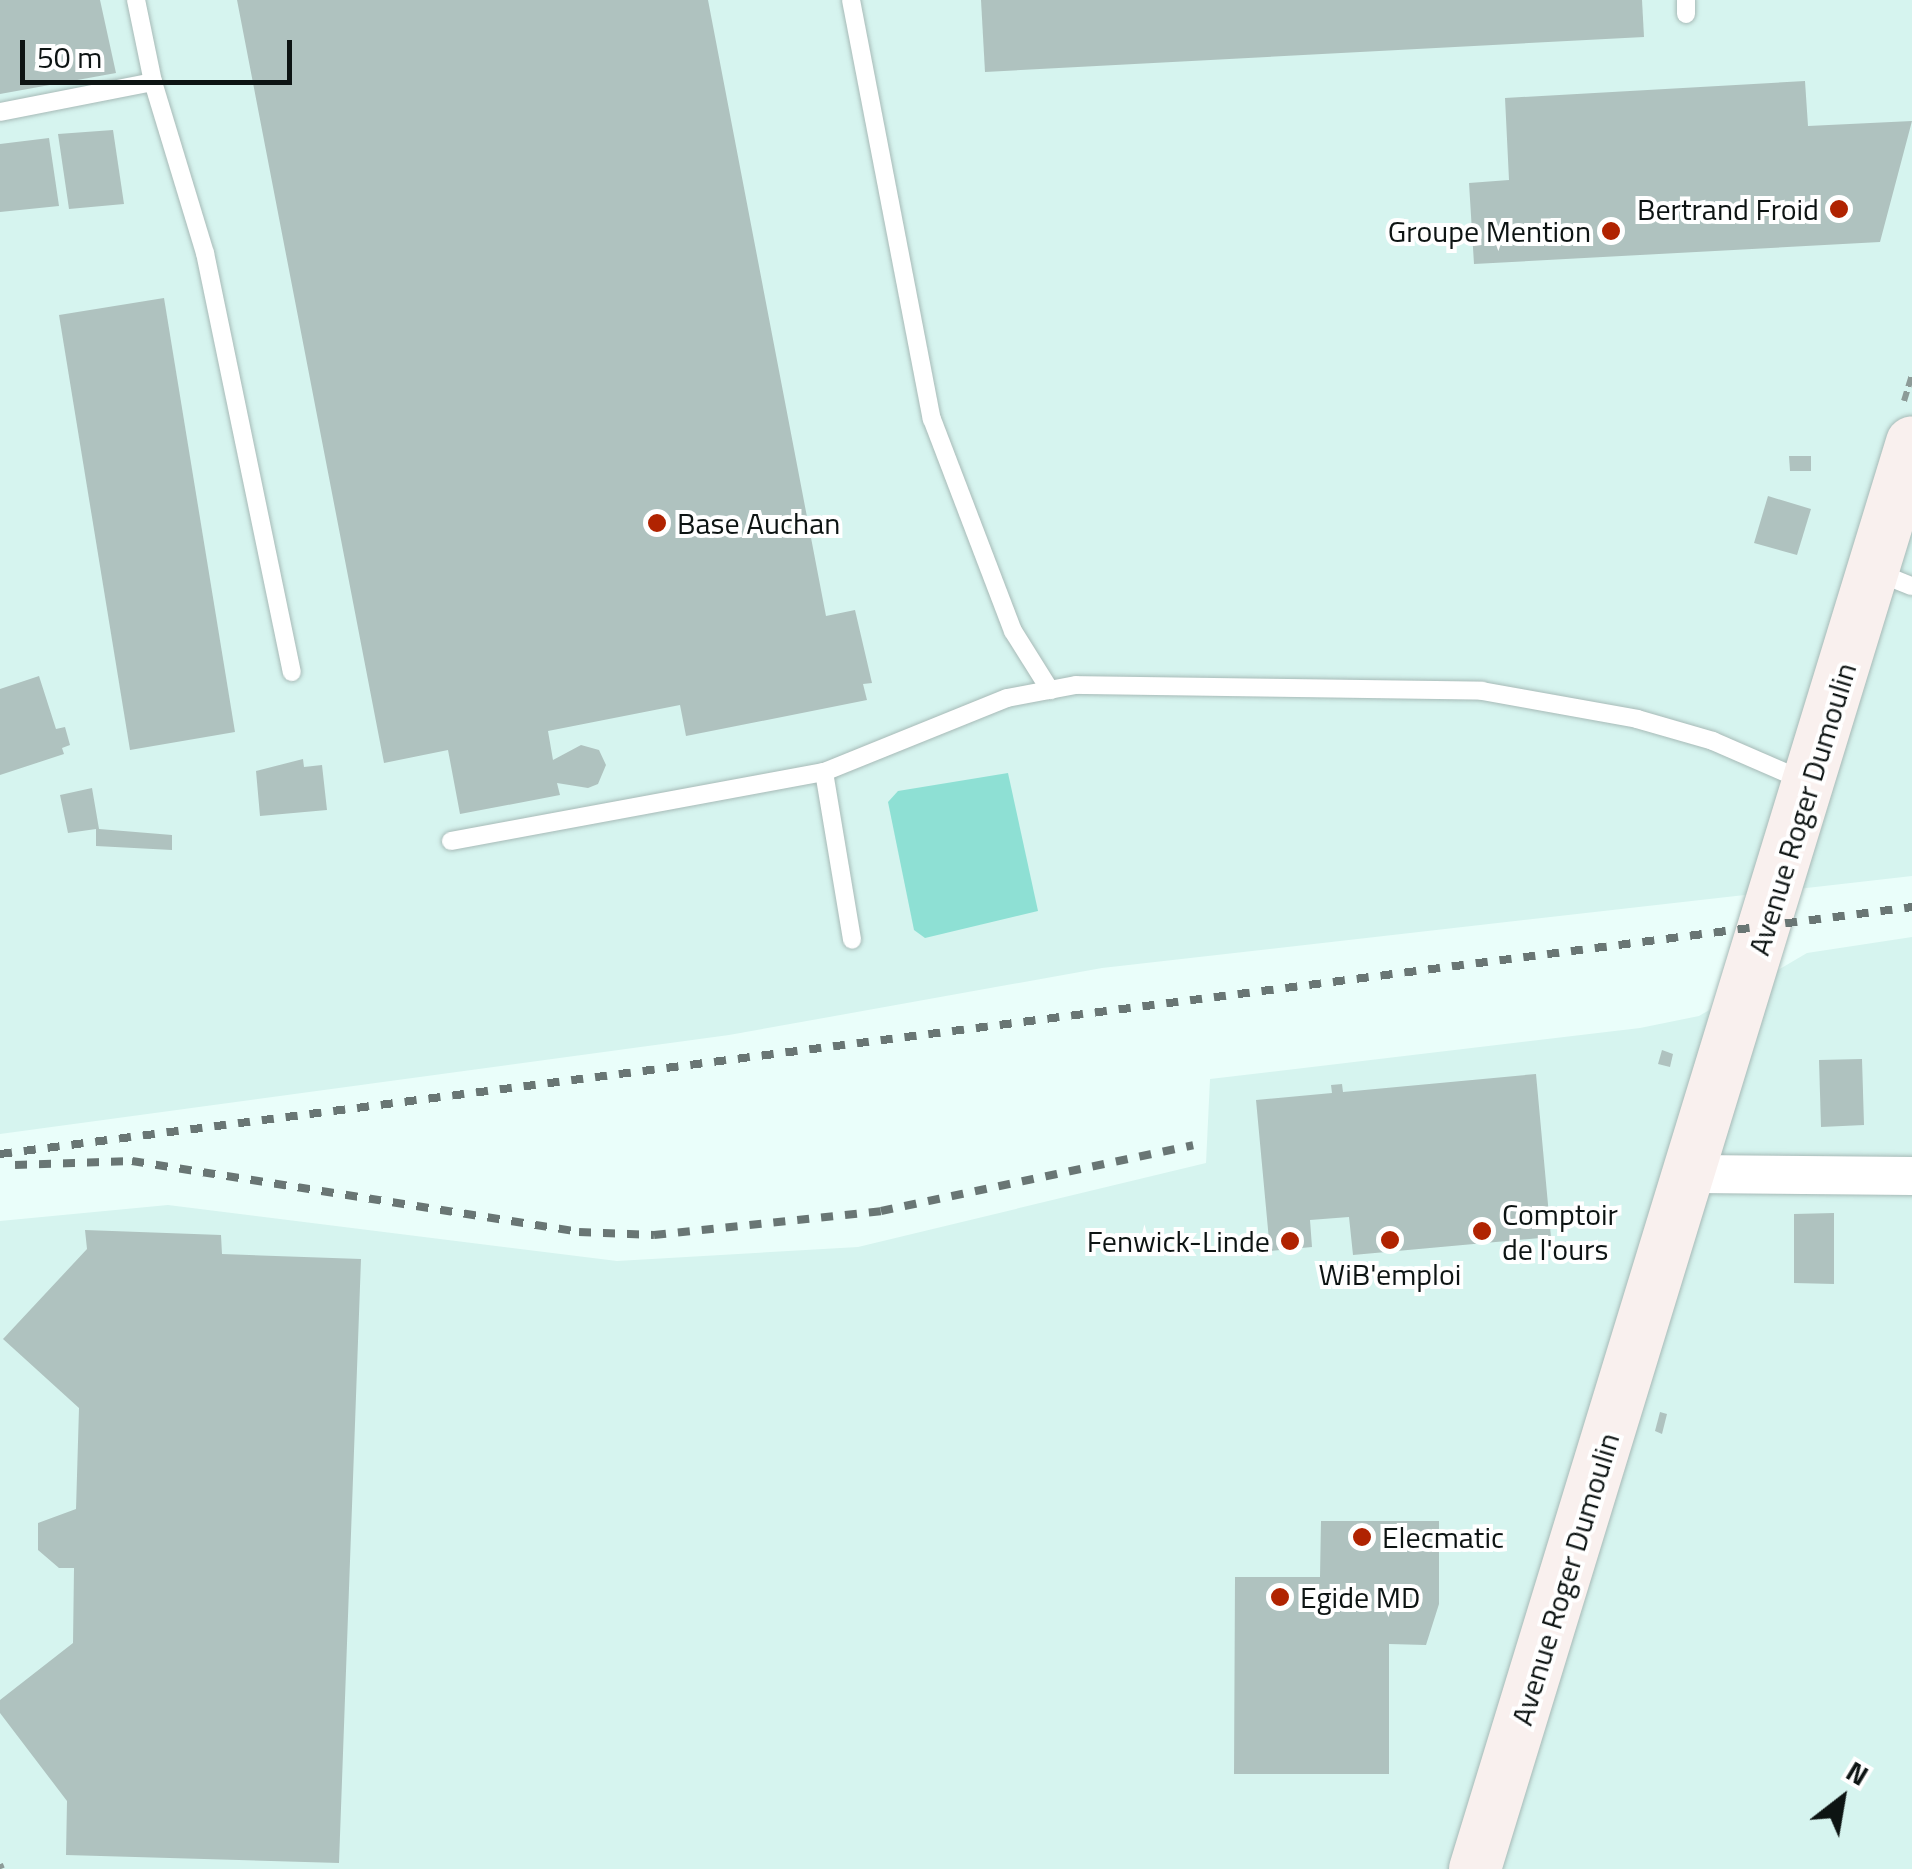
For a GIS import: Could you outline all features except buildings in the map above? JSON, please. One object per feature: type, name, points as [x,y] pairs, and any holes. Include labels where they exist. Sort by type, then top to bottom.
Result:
[{"type":"main road","name":"Avenue Roger Dumoulin","points":[[1475,1869],[1810,784],[1893,578],[1912,442]]},
{"type":"street","points":[[1692,1174],[1912,1176]]},
{"type":"lane","points":[[136,0],[153,82],[206,253],[292,672]]},
{"type":"lane","points":[[851,0],[932,419],[1012,631],[1050,690]]},
{"type":"lane","points":[[0,112],[153,82]]},
{"type":"lane","points":[[451,841],[824,772],[1007,698],[1050,690],[1482,690],[1675,730],[1810,784]]},
{"type":"lane","points":[[824,772],[852,940]]},
{"type":"shaded area","points":[[0,0],[1912,0],[1912,876],[1102,968],[729,1035],[0,1134]]},
{"type":"shaded area","points":[[1008,773],[1038,911],[925,938],[914,930],[888,802],[898,791]]},
{"type":"shaded area","points":[[1912,937],[1912,1869],[0,1869],[0,1221],[168,1205],[617,1261],[858,1247],[1206,1163],[1210,1079],[1640,1028],[1699,1016],[1807,953]]},
{"type":"railway","points":[[0,1154],[1912,907]]},
{"type":"railway","points":[[15,1165],[132,1161],[579,1232],[654,1235],[881,1211],[1193,1145]]},
{"type":"place","name":"Bertrand Froid","points":[[1839,209]]},
{"type":"place","name":"Groupe Mention","points":[[1611,231]]},
{"type":"place","name":"Base Auchan","points":[[657,523]]},
{"type":"place","name":"Comptoir de l'ours","points":[[1482,1231]]},
{"type":"place","name":"WiB'emploi","points":[[1390,1240]]},
{"type":"place","name":"Fenwick-Linde","points":[[1290,1241]]},
{"type":"place","name":"Elecmatic","points":[[1362,1537]]},
{"type":"place","name":"Egide MD","points":[[1280,1597]]}]
